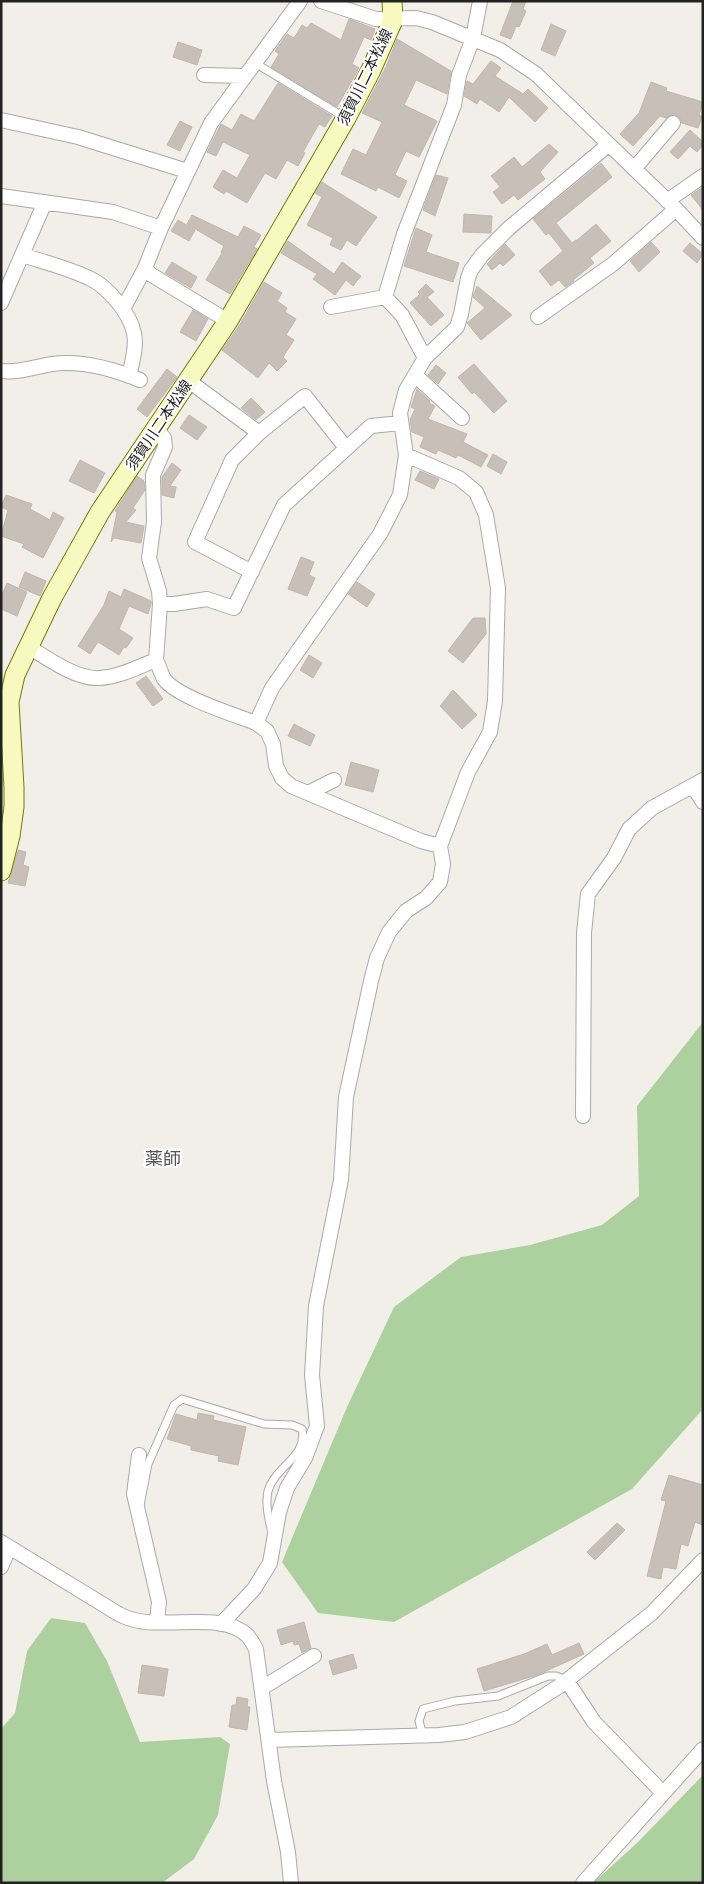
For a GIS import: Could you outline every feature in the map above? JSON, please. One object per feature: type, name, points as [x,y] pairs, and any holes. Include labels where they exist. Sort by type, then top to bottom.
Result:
[{"type":"main road","name":"須賀川二本松線","points":[[1,871],[10,836],[14,807],[14,787],[6,723],[10,691],[15,675],[70,564],[100,512],[190,381],[228,321],[346,118],[371,70],[392,10]]},
{"type":"street","points":[[123,309],[146,268],[161,228],[211,123],[300,1]]},
{"type":"street","points":[[321,1],[376,19],[392,10],[432,22],[500,50],[536,74],[672,205],[703,238]]},
{"type":"street","points":[[385,297],[404,234],[454,106],[459,75],[473,38],[480,1]]},
{"type":"street","points":[[204,75],[245,76]]},
{"type":"street","points":[[1,120],[78,137],[187,171]]},
{"type":"street","points":[[634,169],[673,124]]},
{"type":"street","points":[[256,723],[272,688],[380,534],[400,495],[406,455],[400,413],[406,390],[425,358],[457,327],[462,314],[471,270],[482,254],[509,228],[608,145]]},
{"type":"street","points":[[538,317],[613,264],[703,176]]},
{"type":"street","points":[[1,196],[113,212],[161,228]]},
{"type":"street","points":[[1,303],[45,202]]},
{"type":"street","points":[[1,371],[11,372],[54,364],[84,364],[117,371],[135,378],[133,360],[134,334],[123,309],[102,286],[89,278],[22,254]]},
{"type":"street","points":[[146,268],[150,274],[228,321]]},
{"type":"street","points":[[331,307],[385,297]]},
{"type":"street","points":[[385,297],[402,315],[425,358]]},
{"type":"street","points":[[414,374],[462,418]]},
{"type":"street","points":[[190,381],[259,433]]},
{"type":"street","points":[[252,572],[195,542],[232,460],[259,433],[305,396],[346,448]]},
{"type":"street","points":[[160,604],[207,599],[234,608],[284,505],[371,426],[401,423]]},
{"type":"street","points":[[156,429],[164,438],[165,447],[153,475],[154,522],[149,558],[159,591],[160,604],[156,660],[165,679],[175,688],[194,698],[256,723],[267,731],[273,744],[276,766],[282,778],[291,786],[421,841],[440,846]]},
{"type":"street","points":[[221,1624],[254,1589],[270,1563],[279,1512],[287,1488],[305,1458],[317,1426],[312,1375],[316,1306],[341,1180],[346,1097],[370,981],[377,958],[389,932],[406,911],[426,898],[440,882],[443,864],[440,846],[468,772],[490,732],[495,700],[498,588],[486,515],[476,492],[458,478],[406,455]]},
{"type":"street","points":[[29,647],[63,668],[97,679],[110,677],[156,660]]},
{"type":"street","points":[[308,793],[334,780]]},
{"type":"street","points":[[583,1116],[584,933],[588,894],[614,858],[630,829],[652,808],[698,783],[703,802]]},
{"type":"street","points":[[139,1455],[134,1494],[159,1602],[157,1622]]},
{"type":"street","points":[[1,1567],[5,1545],[117,1613],[132,1620],[221,1624],[237,1628],[248,1636],[256,1649],[268,1740],[288,1852],[291,1883]]},
{"type":"street","points":[[268,1740],[423,1736],[465,1732],[511,1717],[567,1680],[652,1613],[703,1560]]},
{"type":"street","points":[[262,1688],[314,1656]]},
{"type":"street","points":[[567,1680],[594,1722],[663,1793]]},
{"type":"street","points":[[583,1883],[703,1749]]},
{"type":"lane","points":[[255,63],[346,118]]},
{"type":"lane","points":[[138,1513],[148,1464],[174,1405],[182,1400],[264,1424],[292,1425],[302,1430],[304,1439],[299,1452],[279,1471],[268,1490],[267,1515],[274,1540]]},
{"type":"lane","points":[[423,1736],[419,1721],[423,1709],[455,1701],[498,1696],[548,1676],[556,1676],[567,1680]]},
{"type":"green space","points":[[703,1022],[703,1409],[632,1489],[394,1622],[318,1613],[282,1562],[347,1407],[394,1307],[461,1257],[530,1245],[602,1225],[639,1196],[637,1106]]},
{"type":"green space","points":[[51,1618],[85,1623],[107,1661],[140,1742],[220,1737],[230,1744],[218,1815],[194,1859],[162,1883],[1,1883],[1,1729],[15,1713],[27,1651]]},
{"type":"green space","points":[[703,1775],[703,1883],[593,1883],[638,1842]]},
{"type":"building","points":[[513,1],[526,1],[523,9],[526,11],[519,27],[516,26],[511,39],[500,35]]},
{"type":"building","points":[[349,19],[375,29],[371,40],[364,37],[352,64],[359,68],[337,107],[271,67],[279,54],[275,51],[287,34],[294,38],[302,25],[307,28],[311,23],[341,40]]},
{"type":"building","points":[[551,24],[566,31],[555,56],[541,50]]},
{"type":"building","points":[[397,39],[451,71],[447,94],[416,80],[404,105],[437,121],[419,157],[406,151],[395,175],[407,181],[399,198],[378,187],[376,191],[341,174],[353,149],[366,155],[382,122],[362,113],[386,67]]},
{"type":"building","points":[[178,42],[202,50],[197,65],[173,57]]},
{"type":"building","points":[[491,61],[501,68],[495,76],[523,94],[528,89],[548,108],[535,122],[509,97],[499,112],[480,99],[477,104],[464,96],[467,81],[473,84]]},
{"type":"building","points":[[651,82],[667,88],[666,91],[703,102],[699,115],[702,117],[698,128],[682,123],[679,117],[674,114],[666,118],[660,116],[633,146],[620,134],[639,113]]},
{"type":"building","points":[[278,83],[332,116],[325,127],[319,124],[303,152],[305,153],[298,166],[287,160],[276,179],[265,173],[247,203],[226,191],[224,194],[213,187],[223,170],[237,178],[250,155],[223,142],[216,156],[207,152],[221,124],[232,130],[241,114],[254,121]]},
{"type":"building","points":[[180,121],[192,127],[180,151],[167,145]]},
{"type":"building","points":[[690,130],[703,142],[703,145],[697,152],[690,146],[678,159],[670,152]]},
{"type":"building","points":[[549,144],[558,152],[540,172],[545,179],[518,200],[514,195],[502,204],[493,192],[500,187],[491,176],[514,157],[522,167]]},
{"type":"building","points":[[601,163],[612,177],[556,223],[572,243],[596,224],[611,241],[590,258],[594,263],[574,281],[565,287],[559,280],[551,286],[539,271],[563,251],[549,233],[546,235],[533,219]]},
{"type":"building","points":[[436,175],[448,178],[435,216],[423,210]]},
{"type":"building","points":[[322,182],[377,217],[356,246],[347,240],[341,250],[330,245],[333,238],[307,225],[322,197],[315,193]]},
{"type":"building","points":[[703,187],[703,210],[691,195]]},
{"type":"building","points":[[464,214],[492,216],[491,233],[463,232]]},
{"type":"building","points":[[192,215],[238,237],[244,226],[261,235],[254,247],[257,249],[230,294],[206,280],[222,253],[224,246],[187,224]]},
{"type":"building","points":[[178,220],[195,230],[189,241],[171,231]]},
{"type":"building","points":[[416,228],[432,235],[426,252],[459,263],[453,282],[404,266]]},
{"type":"building","points":[[288,241],[334,274],[342,262],[361,276],[353,286],[346,280],[335,295],[313,279],[317,274],[281,253]]},
{"type":"building","points":[[651,242],[660,252],[639,272],[630,261]]},
{"type":"building","points":[[690,243],[703,254],[697,263],[683,251]]},
{"type":"building","points":[[505,244],[515,255],[503,266],[500,263],[492,270],[487,264]]},
{"type":"building","points":[[172,262],[197,277],[191,288],[165,273]]},
{"type":"building","points":[[264,282],[282,293],[277,301],[287,308],[285,312],[296,319],[286,335],[294,340],[283,357],[287,361],[277,371],[269,363],[258,378],[222,350],[239,326]]},
{"type":"building","points":[[426,284],[434,292],[427,297],[444,315],[431,326],[410,303],[420,294],[418,292]]},
{"type":"building","points":[[477,286],[512,315],[481,340],[467,323],[485,308],[473,297]]},
{"type":"building","points":[[193,310],[208,319],[196,341],[180,332]]},
{"type":"building","points":[[474,364],[507,401],[494,413],[474,392],[472,394],[458,377]]},
{"type":"building","points":[[436,365],[446,373],[438,384],[428,375]]},
{"type":"building","points":[[167,369],[177,377],[147,417],[137,409]]},
{"type":"building","points":[[417,389],[430,401],[429,403],[435,406],[428,419],[467,434],[463,442],[488,455],[481,467],[458,455],[456,458],[438,450],[436,454],[420,447],[424,437],[412,432],[410,420],[415,409],[411,407]]},
{"type":"building","points":[[251,398],[265,412],[256,420],[241,408]]},
{"type":"building","points":[[189,415],[207,427],[197,440],[180,428]]},
{"type":"building","points":[[493,454],[507,462],[501,474],[487,466]]},
{"type":"building","points":[[80,460],[105,473],[94,493],[69,481]]},
{"type":"building","points":[[172,463],[181,470],[170,486],[176,487],[174,498],[162,495],[162,477]]},
{"type":"building","points":[[420,471],[439,479],[434,489],[415,480]]},
{"type":"building","points":[[137,476],[144,481],[145,490],[133,508],[136,510],[126,522],[144,526],[141,543],[114,538],[111,542],[117,512],[115,511]]},
{"type":"building","points":[[6,495],[32,504],[30,509],[50,520],[53,512],[64,518],[43,558],[22,547],[24,544],[1,536],[8,510],[1,507]]},
{"type":"building","points":[[301,557],[314,562],[309,575],[315,578],[307,596],[288,589]]},
{"type":"building","points":[[25,572],[46,581],[40,596],[19,587]]},
{"type":"building","points":[[357,582],[375,594],[367,607],[348,594]]},
{"type":"building","points":[[7,583],[27,592],[17,616],[1,609],[1,597]]},
{"type":"building","points":[[124,589],[151,601],[148,614],[129,606],[119,629],[133,638],[126,648],[124,647],[119,655],[98,642],[90,654],[78,646],[104,605],[109,591],[121,597]]},
{"type":"building","points":[[473,618],[485,618],[486,634],[463,663],[448,651]]},
{"type":"building","points":[[309,655],[322,663],[313,678],[300,670]]},
{"type":"building","points":[[146,676],[163,699],[153,706],[136,683]]},
{"type":"building","points":[[453,690],[477,715],[462,729],[440,706]]},
{"type":"building","points":[[294,724],[315,735],[310,746],[288,736]]},
{"type":"building","points":[[351,762],[379,770],[373,792],[345,785]]},
{"type":"building","points":[[18,850],[26,852],[23,865],[29,867],[25,886],[8,883]]},
{"type":"building","points":[[198,1413],[214,1416],[213,1420],[246,1427],[238,1465],[218,1461],[219,1456],[191,1450],[191,1446],[167,1439],[176,1414],[197,1420]]},
{"type":"building","points":[[669,1475],[703,1485],[703,1525],[695,1522],[688,1546],[681,1544],[676,1569],[663,1567],[661,1579],[647,1576],[666,1501],[661,1500]]},
{"type":"building","points":[[617,1523],[625,1530],[595,1560],[587,1552]]},
{"type":"building","points":[[304,1622],[311,1648],[302,1653],[299,1644],[294,1645],[293,1641],[281,1645],[277,1630]]},
{"type":"building","points":[[579,1643],[584,1654],[537,1675],[484,1691],[477,1669],[524,1654],[547,1644],[552,1655]]},
{"type":"building","points":[[353,1654],[357,1668],[333,1675],[329,1661]]},
{"type":"building","points":[[142,1665],[168,1669],[164,1696],[138,1693]]},
{"type":"building","points":[[237,1697],[248,1699],[247,1707],[250,1707],[247,1730],[229,1727],[232,1705],[236,1705]]},
{"type":"district","name":"薬師","points":[[163,1159]]}]
